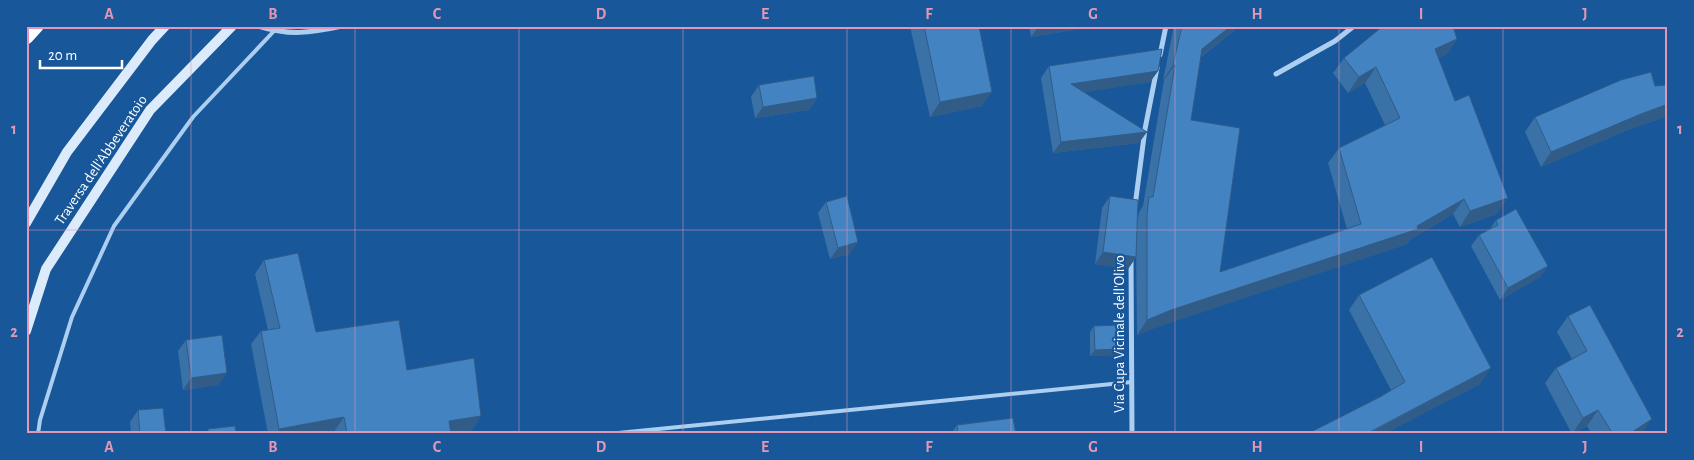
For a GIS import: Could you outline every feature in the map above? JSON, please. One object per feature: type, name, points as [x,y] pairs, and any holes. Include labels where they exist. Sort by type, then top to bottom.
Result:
[{"type":"highway","points":[[26,37],[36,26]]},
{"type":"street","name":"Traversa dell'Abbeveratoio","points":[[26,223],[67,152],[152,40],[166,26]]},
{"type":"street","name":"Traversa dell'Abbeveratoio","points":[[26,331],[46,269],[150,110],[232,26]]},
{"type":"street","points":[[258,26],[283,34],[314,33],[342,26]]},
{"type":"street","points":[[1134,211],[1145,130],[1166,26]]},
{"type":"street","points":[[1276,74],[1335,41],[1354,26]]},
{"type":"street","name":"Via Cupa Vicinale dell'Olivo","points":[[1131,255],[1132,434]]},
{"type":"lane","points":[[38,434],[40,420],[72,317],[114,226],[193,117],[274,31]]},
{"type":"lane","points":[[608,434],[1132,382]]},
{"type":"building","points":[[924,26],[979,26],[992,92],[940,102]]},
{"type":"building","points":[[1182,26],[1231,26],[1202,49],[1191,120],[1240,128],[1220,272],[1361,224],[1339,148],[1400,118],[1376,67],[1359,77],[1344,58],[1383,26],[1453,26],[1457,39],[1435,49],[1455,101],[1469,95],[1508,198],[1470,211],[1464,199],[1417,226],[1418,229],[1171,310],[1147,320],[1147,214],[1149,197],[1153,197],[1175,65],[1173,65]]},
{"type":"building","points":[[1162,49],[1158,71],[1071,84],[1147,132],[1061,142],[1049,66]]},
{"type":"building","points":[[1651,72],[1655,86],[1668,85],[1668,104],[1551,152],[1535,117],[1621,80]]},
{"type":"building","points":[[814,76],[817,98],[763,107],[759,85]]},
{"type":"building","points":[[847,196],[858,242],[838,248],[826,202]]},
{"type":"building","points":[[1110,196],[1138,200],[1136,257],[1103,252]]},
{"type":"building","points":[[1516,209],[1548,266],[1508,288],[1479,235],[1498,225],[1496,220]]},
{"type":"building","points":[[298,253],[316,332],[399,320],[407,370],[474,358],[481,416],[449,421],[451,434],[347,434],[344,417],[279,429],[261,331],[280,328],[264,260]]},
{"type":"building","points":[[1432,257],[1491,368],[1369,434],[1307,434],[1380,397],[1405,382],[1359,295]]},
{"type":"building","points":[[1590,305],[1652,419],[1629,434],[1613,434],[1598,410],[1583,418],[1556,368],[1587,351],[1568,316]]},
{"type":"building","points":[[1120,325],[1121,349],[1095,350],[1094,326]]},
{"type":"building","points":[[222,335],[227,373],[191,378],[186,340]]},
{"type":"building","points":[[163,408],[166,434],[140,434],[138,410]]},
{"type":"building","points":[[1013,418],[1016,434],[958,434],[957,425]]},
{"type":"building","points":[[235,426],[236,434],[208,434],[208,429]]}]
